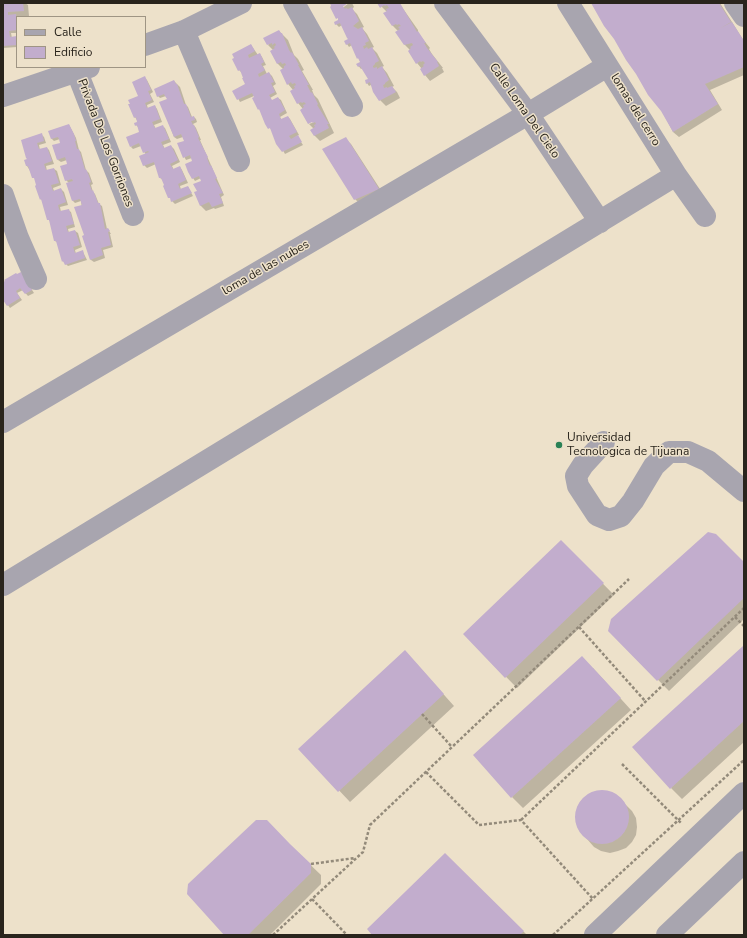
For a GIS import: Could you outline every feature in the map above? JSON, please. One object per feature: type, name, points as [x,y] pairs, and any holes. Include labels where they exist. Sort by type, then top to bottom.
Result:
[{"type":"street","points":[[146,45],[184,30],[241,3]]},
{"type":"street","points":[[294,3],[352,106]]},
{"type":"street","name":"Calle Loma Del Cielo","points":[[445,3],[528,114],[600,222]]},
{"type":"street","name":"lomas del cerro","points":[[568,3],[676,175],[705,216]]},
{"type":"street","points":[[735,3],[744,16]]},
{"type":"street","points":[[184,30],[239,161]]},
{"type":"street","name":"loma de las nubes","points":[[3,422],[528,114],[607,66]]},
{"type":"street","points":[[3,96],[83,69]]},
{"type":"street","name":"Privada De Los Gorriones","points":[[83,69],[133,215]]},
{"type":"street","points":[[3,585],[676,175]]},
{"type":"street","points":[[3,195],[10,242],[36,279]]},
{"type":"street","points":[[604,442],[583,465],[576,476],[578,486],[597,515],[609,520],[621,516],[633,501],[654,466],[669,452],[688,452],[708,461],[744,491]]},
{"type":"street","points":[[595,935],[744,793]]},
{"type":"street","points":[[667,935],[744,862]]},
{"type":"path","points":[[273,935],[363,852],[370,825],[630,579]]},
{"type":"path","points":[[426,772],[479,825],[521,820],[744,608]]},
{"type":"path","points":[[735,617],[744,626]]},
{"type":"path","points":[[579,627],[646,702]]},
{"type":"path","points":[[422,714],[452,747]]},
{"type":"path","points":[[553,935],[744,760]]},
{"type":"path","points":[[622,764],[696,838]]},
{"type":"path","points":[[521,820],[593,899]]},
{"type":"path","points":[[311,864],[356,858]]},
{"type":"path","points":[[312,899],[347,935]]},
{"type":"building","points":[[3,3],[23,3],[24,11],[8,12],[8,15],[16,14],[16,30],[9,31],[10,37],[16,36],[16,45],[3,46]]},
{"type":"building","points":[[330,3],[345,3],[346,5],[343,6],[345,9],[352,7],[359,21],[353,26],[358,29],[362,27],[369,41],[363,46],[364,49],[367,47],[368,49],[372,47],[379,61],[375,63],[373,67],[377,67],[377,69],[382,66],[389,80],[383,85],[384,88],[392,86],[396,92],[379,101],[373,92],[370,82],[366,84],[365,80],[368,79],[360,66],[358,67],[356,64],[360,62],[358,58],[357,59],[350,43],[346,45],[344,41],[348,39],[340,23],[335,25],[334,22],[338,20],[338,18],[336,19],[330,7]]},
{"type":"building","points":[[377,3],[400,3],[417,32],[418,31],[426,43],[424,43],[427,48],[438,62],[439,66],[424,76],[420,69],[425,63],[420,61],[416,64],[408,51],[413,45],[412,43],[404,45],[395,32],[400,29],[398,27],[401,26],[396,24],[392,26],[383,13],[389,8],[387,5],[384,5],[380,8]]},
{"type":"building","points":[[591,3],[719,3],[731,22],[719,29],[732,22],[744,41],[744,67],[705,84],[718,104],[673,132],[661,111],[648,95],[614,39],[604,26]]},
{"type":"building","points":[[279,30],[282,33],[289,50],[291,53],[292,52],[299,65],[309,85],[307,85],[318,104],[317,105],[329,124],[327,124],[329,128],[314,136],[310,130],[315,127],[315,122],[308,124],[300,110],[304,107],[303,105],[306,104],[301,102],[297,104],[290,91],[295,88],[295,83],[292,84],[291,82],[287,85],[280,70],[284,68],[286,65],[285,63],[282,64],[281,62],[277,64],[270,51],[275,48],[275,43],[272,45],[272,43],[267,45],[263,38]]},
{"type":"building","points":[[251,44],[255,51],[248,55],[249,58],[260,53],[264,62],[261,64],[265,70],[258,74],[259,77],[269,72],[274,82],[271,83],[275,92],[269,95],[272,100],[278,97],[285,110],[279,114],[281,119],[288,116],[297,132],[289,136],[291,139],[298,135],[302,142],[282,152],[276,144],[270,128],[268,129],[265,124],[259,109],[258,110],[252,98],[254,97],[252,93],[237,100],[232,91],[245,84],[240,70],[238,71],[232,59],[234,58],[232,54]]},
{"type":"building","points":[[145,76],[151,90],[148,91],[152,100],[145,103],[147,108],[155,105],[160,119],[152,122],[155,128],[163,125],[169,139],[161,142],[164,148],[171,145],[178,160],[170,164],[173,169],[180,166],[186,180],[178,184],[180,189],[188,186],[192,193],[171,202],[163,186],[164,185],[161,178],[159,178],[154,162],[143,166],[139,156],[149,152],[143,153],[139,143],[130,147],[126,137],[139,132],[137,125],[135,126],[134,123],[137,122],[136,117],[134,118],[128,104],[130,104],[128,100],[138,96],[132,82]]},
{"type":"building","points":[[174,80],[191,117],[194,116],[195,120],[191,121],[208,157],[210,166],[211,165],[217,178],[215,179],[223,193],[219,194],[223,203],[212,207],[209,202],[200,206],[194,192],[197,191],[193,184],[201,181],[199,176],[192,179],[188,172],[185,164],[192,161],[190,155],[183,158],[177,143],[184,141],[181,134],[174,137],[159,102],[167,99],[164,94],[157,97],[154,89]]},
{"type":"building","points":[[69,124],[74,134],[77,149],[79,149],[85,170],[86,169],[89,176],[91,182],[89,183],[92,191],[93,190],[98,203],[100,203],[105,229],[108,228],[110,231],[108,232],[111,245],[101,248],[103,255],[90,260],[82,236],[84,235],[74,207],[82,205],[80,199],[72,201],[66,183],[73,181],[72,179],[65,181],[60,166],[67,164],[65,157],[57,160],[52,145],[60,143],[59,139],[58,137],[51,139],[48,131]]},
{"type":"building","points":[[42,133],[44,141],[37,143],[39,149],[47,147],[52,161],[44,164],[46,170],[54,168],[59,183],[51,185],[53,191],[61,188],[66,202],[58,205],[59,209],[60,211],[69,209],[74,224],[66,226],[68,232],[75,230],[80,245],[73,247],[75,253],[83,250],[85,258],[65,265],[63,261],[62,262],[56,241],[54,241],[49,220],[47,220],[41,199],[40,200],[35,186],[34,178],[32,178],[28,166],[26,166],[24,160],[27,159],[21,140]]},
{"type":"building","points":[[346,137],[379,189],[354,200],[322,149]]},
{"type":"building","points":[[21,272],[32,290],[25,294],[20,288],[16,291],[20,298],[7,306],[3,300],[3,282],[16,273]]},
{"type":"building","points":[[708,532],[716,534],[744,562],[744,598],[657,681],[608,631],[611,619]]},
{"type":"building","points":[[561,540],[604,583],[505,678],[463,634]]},
{"type":"building","points":[[743,646],[744,721],[670,789],[632,747]]},
{"type":"building","points":[[405,650],[444,694],[338,792],[298,749]]},
{"type":"building","points":[[582,656],[621,698],[511,798],[473,755]]},
{"type":"building","points":[[602,790],[612,792],[621,798],[627,807],[629,817],[627,827],[621,836],[612,842],[602,844],[592,842],[583,836],[577,827],[575,817],[577,807],[583,798],[592,792]]},
{"type":"building","points":[[256,820],[267,820],[311,864],[311,873],[248,935],[224,935],[187,894],[188,884]]},
{"type":"building","points":[[445,853],[524,931],[520,935],[372,935],[367,929]]},
{"type":"place","name":"Universidad Tecnologica de Tijuana","points":[[559,445]]}]
